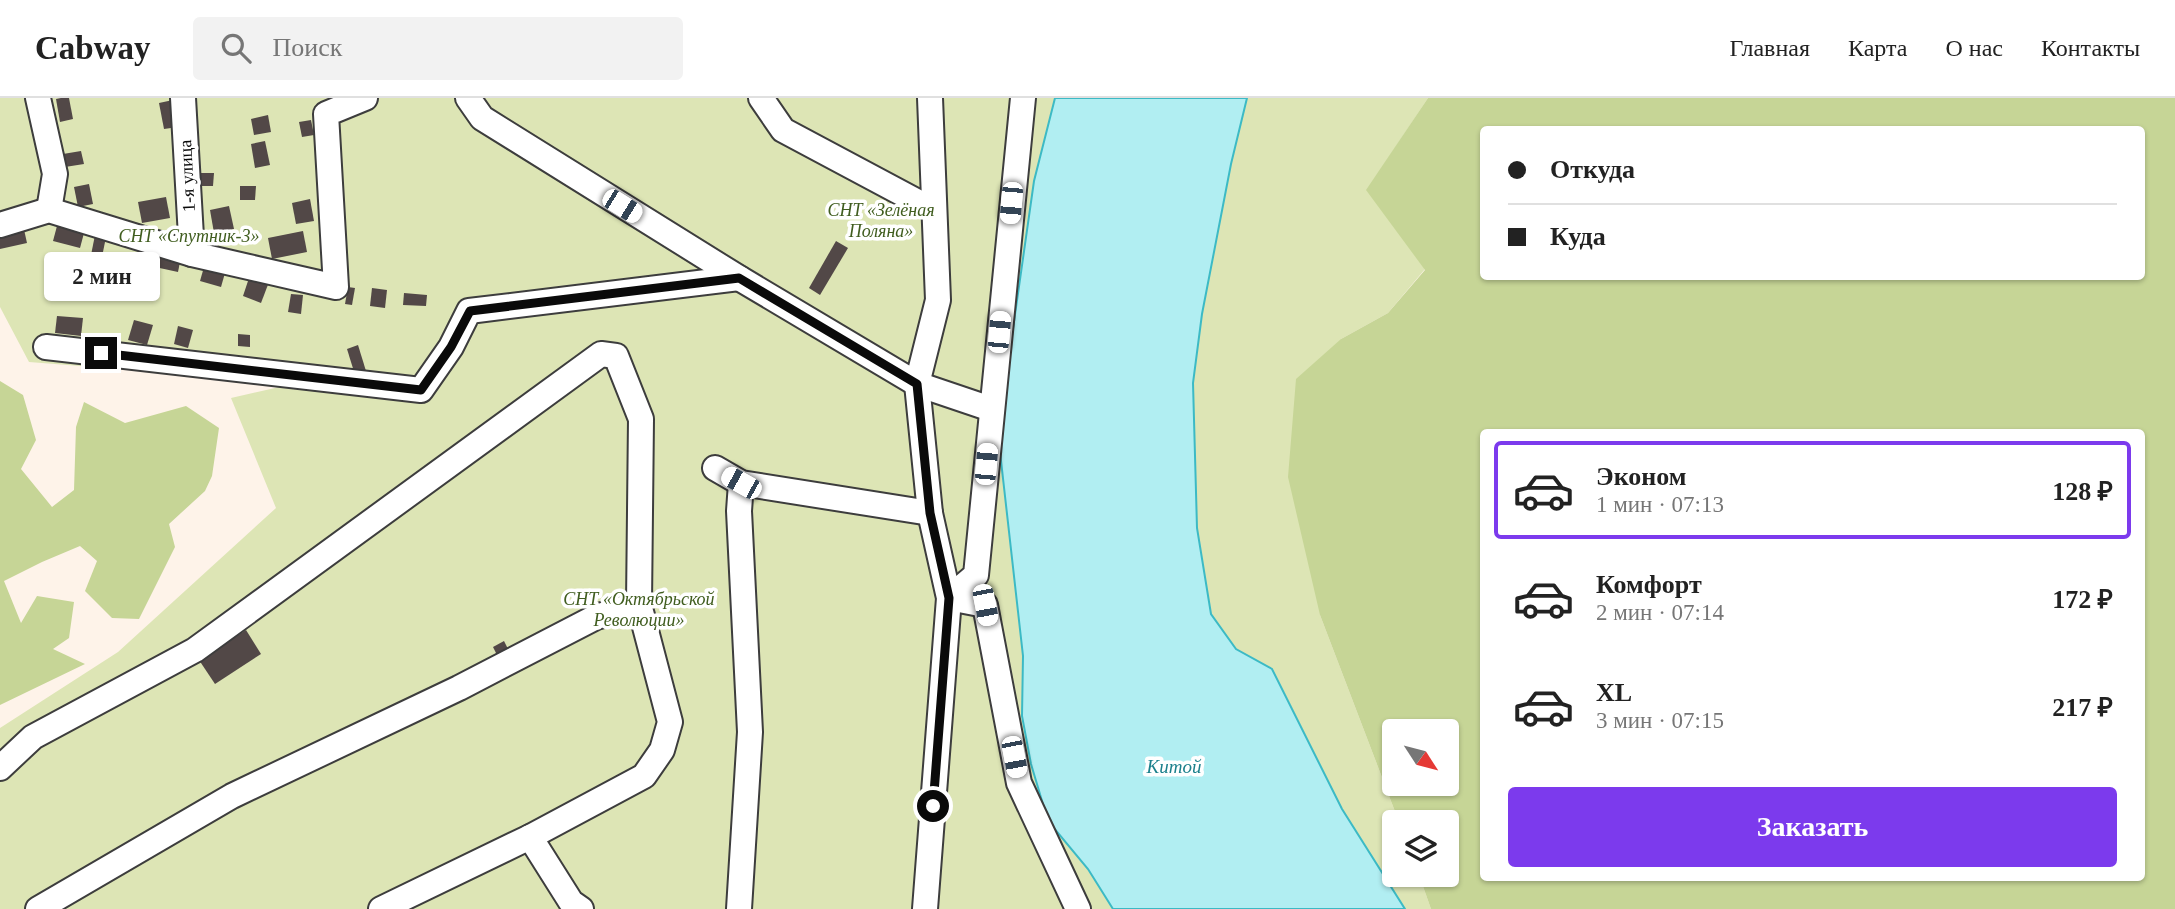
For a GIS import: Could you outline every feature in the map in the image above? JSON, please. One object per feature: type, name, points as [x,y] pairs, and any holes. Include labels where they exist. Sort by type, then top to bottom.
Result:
[{"type":"street","points":[[37,98],[55,174],[49,210]]},
{"type":"street","name":"1-я улица","points":[[183,98],[192,254]]},
{"type":"street","points":[[0,225],[49,210],[192,254],[336,287],[326,114],[365,98]]},
{"type":"street","points":[[468,98],[482,118],[739,278],[917,384],[991,409]]},
{"type":"street","points":[[761,98],[783,130],[933,210]]},
{"type":"street","points":[[925,909],[949,598],[930,513],[917,384],[938,300],[930,98]]},
{"type":"street","points":[[949,598],[976,575],[1023,98]]},
{"type":"street","points":[[46,346],[421,390],[451,347],[470,311],[739,278]]},
{"type":"street","points":[[0,768],[33,737],[195,650],[601,354],[617,356],[641,419],[639,604],[670,722],[662,751],[643,776],[530,836],[381,909]]},
{"type":"street","points":[[715,468],[741,483],[930,513]]},
{"type":"street","points":[[739,909],[750,732],[738,511],[741,483]]},
{"type":"street","points":[[949,598],[985,605],[1019,783],[1078,909]]},
{"type":"street","points":[[38,909],[74,901],[232,796],[458,688],[596,617],[639,604]]},
{"type":"street","points":[[530,836],[571,902],[581,909]]},
{"type":"green space","name":"СНТ «Октябрьской Революции»","points":[[0,98],[1055,98],[1034,181],[1022,716],[1048,821],[1088,869],[1113,909],[0,909],[0,728],[118,652],[276,508],[231,398],[297,383],[29,362],[0,307]]},
{"type":"green space","points":[[1247,98],[1428,98],[1367,190],[1425,269],[1388,313],[1341,339],[1320,615],[1382,777],[1382,796],[1389,796],[1394,810],[1382,810],[1382,872],[1342,809],[1273,669],[1236,649],[1211,614],[1197,528],[1193,383],[1202,314],[1231,164]]},
{"type":"green space","points":[[1428,98],[2175,98],[2175,909],[1431,909],[1423,887],[1459,887],[1459,810],[1394,810],[1389,796],[1460,796],[1460,719],[1382,719],[1382,777],[1320,615],[1288,477],[1296,379],[1341,339],[1388,313],[1425,270],[1366,190]]},
{"type":"green space","points":[[0,381],[23,395],[36,440],[21,469],[52,507],[74,490],[76,427],[84,402],[125,423],[186,406],[219,428],[212,476],[205,491],[169,524],[175,547],[139,619],[112,618],[85,591],[97,561],[80,546],[4,581],[21,623],[37,596],[74,602],[69,638],[53,649],[85,664],[0,705]]},
{"type":"green space","points":[[1391,887],[1423,887],[1431,909],[1405,909]]},
{"type":"water","name":"Китой","points":[[1055,98],[1247,98],[1231,164],[1202,314],[1193,383],[1197,528],[1211,614],[1236,649],[1272,669],[1342,809],[1382,872],[1382,887],[1391,887],[1405,909],[1113,909],[1088,869],[1048,821],[1031,764],[1022,716],[1023,656],[998,434],[1034,181]]},
{"type":"building","points":[[69,98],[73,119],[60,122],[56,99]]},
{"type":"building","points":[[173,100],[178,127],[164,129],[159,103]]},
{"type":"building","points":[[268,115],[271,132],[254,135],[251,119]]},
{"type":"building","points":[[311,120],[314,135],[302,137],[299,122]]},
{"type":"building","points":[[265,141],[270,165],[255,168],[251,144]]},
{"type":"building","points":[[81,151],[84,164],[65,167],[63,154]]},
{"type":"building","points":[[196,173],[214,173],[213,186],[196,186]]},
{"type":"building","points":[[89,184],[93,204],[78,207],[74,187]]},
{"type":"building","points":[[240,186],[256,186],[255,200],[240,200]]},
{"type":"building","points":[[166,197],[170,218],[142,223],[138,202]]},
{"type":"building","points":[[310,199],[314,221],[296,224],[292,203]]},
{"type":"building","points":[[229,206],[234,229],[214,233],[210,210]]},
{"type":"building","points":[[23,225],[27,243],[0,249],[0,230]]},
{"type":"building","points":[[57,226],[84,233],[80,248],[53,241]]},
{"type":"building","points":[[303,231],[307,252],[272,259],[268,238]]},
{"type":"building","points":[[95,235],[106,237],[102,257],[91,255]]},
{"type":"building","points":[[836,241],[848,248],[820,295],[809,288]]},
{"type":"building","points":[[158,251],[181,257],[178,272],[155,267]]},
{"type":"building","points":[[204,267],[225,273],[221,287],[200,281]]},
{"type":"building","points":[[250,275],[269,282],[261,303],[243,296]]},
{"type":"building","points":[[348,287],[355,288],[352,305],[345,304]]},
{"type":"building","points":[[372,288],[387,290],[385,308],[370,306]]},
{"type":"building","points":[[404,293],[427,295],[426,306],[403,305]]},
{"type":"building","points":[[291,294],[303,295],[301,314],[288,312]]},
{"type":"building","points":[[57,316],[83,318],[81,336],[55,333]]},
{"type":"building","points":[[134,320],[153,325],[147,345],[128,340]]},
{"type":"building","points":[[178,326],[193,330],[188,348],[174,344]]},
{"type":"building","points":[[238,334],[250,335],[250,347],[238,346]]},
{"type":"building","points":[[358,345],[366,371],[355,375],[347,349]]},
{"type":"building","points":[[246,630],[261,654],[215,684],[199,660]]},
{"type":"building","points":[[504,641],[509,651],[498,657],[493,647]]},
{"type":"route","points":[[101,353],[421,390],[451,347],[470,311],[739,278],[917,384],[930,513],[949,598],[933,806]]},
{"type":"park label","name":"СНТ «Зелёная Поляна»","points":[[881,220]]},
{"type":"park label","name":"СНТ «Спутник-3»","points":[[189,236]]}]
